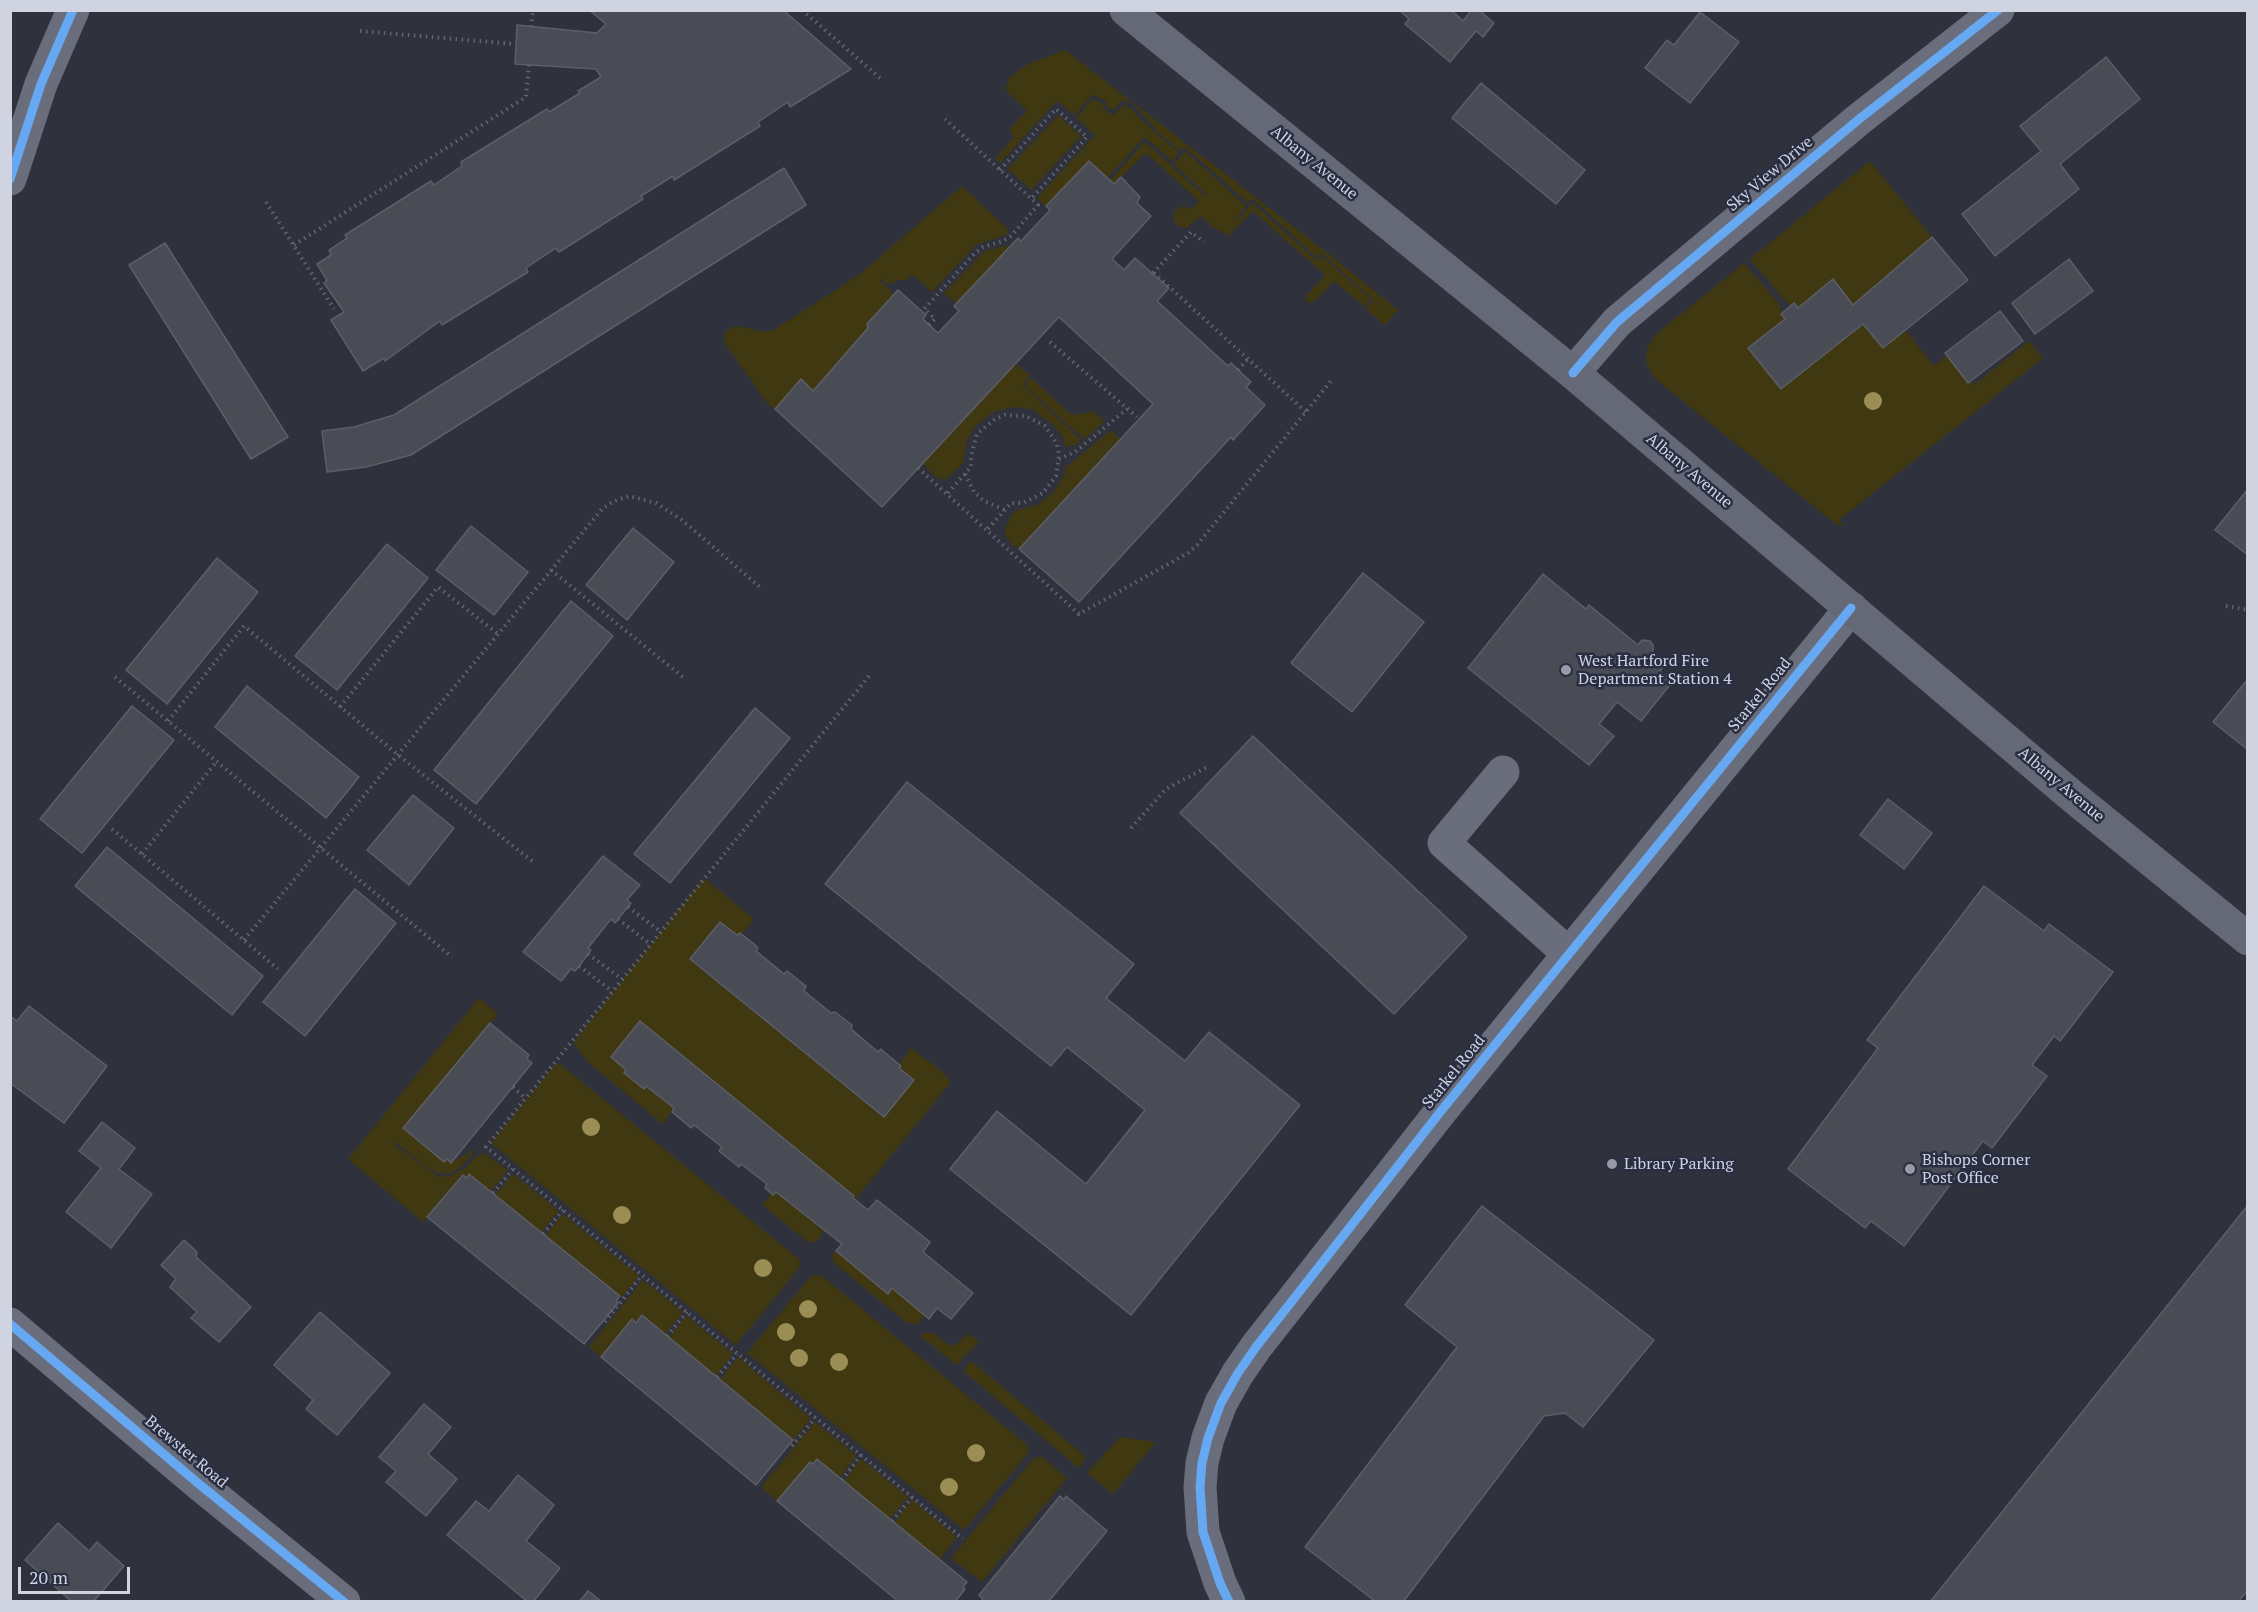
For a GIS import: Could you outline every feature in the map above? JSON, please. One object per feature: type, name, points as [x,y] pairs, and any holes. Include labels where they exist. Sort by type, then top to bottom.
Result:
[{"type":"highway","name":"Albany Avenue","points":[[1126,10],[1573,373],[2072,796],[2247,939]]},
{"type":"street","points":[[10,179],[41,84],[73,10]]},
{"type":"street","name":"Sky View Drive","points":[[1573,373],[1617,322],[1858,120],[1998,10]]},
{"type":"street","name":"Starkel Road","points":[[1229,1602],[1203,1532],[1202,1463],[1208,1438],[1221,1403],[1238,1373],[1425,1131],[1851,608]]},
{"type":"street","points":[[1503,772],[1444,843],[1569,954]]},
{"type":"street","name":"Brewster Road","points":[[10,1324],[199,1484],[344,1602]]},
{"type":"path","points":[[531,27],[533,10]]},
{"type":"path","points":[[802,10],[880,78]]},
{"type":"path","points":[[360,31],[515,44]]},
{"type":"path","points":[[294,245],[526,97],[529,65]]},
{"type":"path","points":[[1000,170],[1056,109],[1087,137],[1031,199]]},
{"type":"path","points":[[929,325],[935,319],[924,309],[975,253],[983,247],[1011,236],[1038,205],[945,118]]},
{"type":"path","points":[[266,202],[334,309]]},
{"type":"path","points":[[1204,242],[1191,232],[1153,273],[1305,412]]},
{"type":"path","points":[[1050,342],[1137,417]]},
{"type":"path","points":[[1238,370],[1248,359]]},
{"type":"path","points":[[918,468],[1079,615],[1188,553],[1197,545],[1331,381]]},
{"type":"path","points":[[1059,459],[1075,452],[1127,409]]},
{"type":"path","points":[[947,494],[971,467],[970,456],[977,434],[995,419],[1005,415],[1026,416],[1045,426],[1057,444],[1059,459],[1056,476],[1043,494],[1023,502],[1011,503],[987,530]]},
{"type":"path","points":[[965,474],[974,492],[984,501],[1005,510]]},
{"type":"path","points":[[244,940],[602,509],[614,501],[629,496],[656,502],[674,514],[761,588]]},
{"type":"path","points":[[551,570],[684,678]]},
{"type":"path","points":[[340,707],[438,587],[498,634]]},
{"type":"path","points":[[2226,606],[2247,610]]},
{"type":"path","points":[[168,721],[244,626],[398,755],[532,861]]},
{"type":"path","points":[[869,676],[486,1147],[963,1539]]},
{"type":"path","points":[[115,677],[452,957]]},
{"type":"path","points":[[142,854],[217,761]]},
{"type":"path","points":[[1131,828],[1166,789],[1209,766]]},
{"type":"path","points":[[112,829],[278,969]]},
{"type":"path","points":[[628,907],[660,931]]},
{"type":"path","points":[[618,919],[650,944]]},
{"type":"path","points":[[588,954],[622,979]]},
{"type":"path","points":[[579,966],[612,991]]},
{"type":"path","points":[[513,1087],[525,1098]]},
{"type":"path","points":[[493,1193],[513,1169]]},
{"type":"path","points":[[543,1234],[563,1210]]},
{"type":"path","points":[[605,1322],[642,1275]]},
{"type":"path","points":[[667,1336],[687,1312]]},
{"type":"path","points":[[717,1377],[737,1354]]},
{"type":"path","points":[[792,1446],[815,1418]]},
{"type":"path","points":[[842,1480],[861,1455]]},
{"type":"path","points":[[892,1521],[912,1497]]},
{"type":"shaded area","points":[[1065,50],[1398,310],[1385,325],[1366,309],[1373,301],[1384,310],[1322,253],[1317,258],[1252,198],[1248,203],[1185,147],[1180,151],[1158,132],[1132,103],[1124,99],[1113,111],[1105,105],[1107,101],[1092,95],[1074,115],[1057,101],[1000,163],[995,159],[1014,137],[1009,130],[1027,110],[1008,93],[1006,88],[1009,78],[1028,64]]},
{"type":"shaded area","points":[[1092,99],[1104,104],[1102,107],[1113,116],[1124,105],[1131,108],[1179,153],[1172,161],[1145,137],[1107,178],[1089,162],[1046,206],[1037,198],[1095,135],[1076,118]]},
{"type":"shaded area","points":[[1058,115],[1081,136],[1031,190],[1008,169]]},
{"type":"shaded area","points":[[1145,142],[1205,196],[1206,194],[1174,164],[1185,151],[1246,206],[1237,218],[1239,219],[1252,203],[1317,261],[1322,256],[1371,300],[1365,307],[1334,281],[1313,303],[1307,302],[1306,296],[1325,275],[1253,211],[1228,236],[1201,216],[1186,228],[1178,226],[1173,220],[1174,212],[1183,206],[1192,209],[1199,201],[1146,153],[1114,184],[1110,180]]},
{"type":"shaded area","points":[[1870,161],[1932,237],[1853,305],[1833,279],[1798,308],[1794,303],[1790,306],[1750,259]]},
{"type":"shaded area","points":[[962,186],[1010,231],[1006,235],[976,245],[932,292],[913,275],[906,280],[898,280],[889,285],[881,279],[880,281],[894,294],[868,324],[868,328],[813,391],[801,380],[775,409],[769,405],[725,344],[724,333],[732,327],[745,327],[763,332],[774,330],[860,274]]},
{"type":"shaded area","points":[[1011,246],[957,304],[944,293],[985,251]]},
{"type":"shaded area","points":[[1744,263],[1780,305],[1783,312],[1781,314],[1785,319],[1748,348],[1781,389],[1863,324],[1883,348],[1905,330],[1934,366],[1947,355],[1974,385],[2029,341],[2043,358],[1839,520],[1844,525],[1837,525],[1665,387],[1653,376],[1646,364],[1647,349],[1655,335]]},
{"type":"shaded area","points":[[1016,364],[1030,376],[1023,386],[1081,440],[1076,445],[1065,447],[1063,438],[1054,425],[1033,410],[1018,407],[998,410],[974,428],[967,441],[963,463],[945,480],[937,478],[923,464]]},
{"type":"shaded area","points":[[1031,378],[1072,415],[1094,411],[1104,422],[1084,439],[1025,386]]},
{"type":"shaded area","points":[[1111,430],[1120,440],[1019,549],[1012,544],[1006,537],[1005,528],[1011,516],[1016,511],[1037,505],[1053,493],[1066,467]]},
{"type":"shaded area","points":[[704,878],[754,919],[742,934],[737,935],[720,922],[690,960],[883,1117],[914,1080],[899,1068],[901,1066],[899,1064],[911,1048],[941,1071],[951,1082],[855,1200],[854,1196],[641,1021],[611,1057],[626,1070],[624,1073],[644,1089],[646,1086],[674,1108],[663,1124],[590,1064],[573,1043]]},
{"type":"shaded area","points":[[479,998],[498,1014],[403,1128],[444,1162],[447,1159],[451,1163],[477,1148],[461,1167],[450,1173],[440,1174],[428,1168],[396,1142],[394,1144],[439,1177],[452,1175],[464,1169],[478,1155],[484,1153],[508,1170],[491,1191],[470,1174],[467,1178],[462,1175],[423,1222],[348,1159]]},
{"type":"shaded area","points":[[559,1063],[800,1260],[799,1268],[736,1345],[491,1143],[554,1066]]},
{"type":"shaded area","points":[[513,1174],[559,1211],[541,1232],[495,1195]]},
{"type":"shaded area","points":[[776,1192],[824,1231],[817,1242],[808,1242],[762,1205],[771,1194]]},
{"type":"shaded area","points":[[563,1214],[639,1276],[622,1297],[545,1236]]},
{"type":"shaded area","points":[[836,1251],[888,1293],[892,1288],[925,1315],[918,1324],[907,1323],[833,1262],[832,1256]]},
{"type":"shaded area","points":[[811,1276],[823,1277],[1026,1444],[1029,1449],[1027,1455],[964,1530],[747,1353]]},
{"type":"shaded area","points":[[643,1280],[683,1312],[665,1334],[642,1315],[636,1323],[633,1320],[601,1357],[589,1347]]},
{"type":"shaded area","points":[[687,1316],[733,1354],[715,1376],[669,1337]]},
{"type":"shaded area","points":[[934,1333],[947,1344],[954,1346],[968,1334],[979,1341],[957,1365],[920,1336]]},
{"type":"shaded area","points":[[738,1357],[811,1419],[793,1440],[720,1379]]},
{"type":"shaded area","points":[[971,1361],[1086,1457],[1079,1468],[963,1371]]},
{"type":"shaded area","points":[[815,1422],[857,1456],[839,1478],[817,1460],[777,1501],[761,1487]]},
{"type":"shaded area","points":[[1120,1437],[1156,1442],[1113,1494],[1087,1473]]},
{"type":"shaded area","points":[[1042,1457],[1067,1478],[982,1582],[951,1558],[1032,1460]]},
{"type":"shaded area","points":[[861,1459],[908,1497],[890,1519],[844,1481]]},
{"type":"shaded area","points":[[912,1500],[957,1537],[939,1560],[894,1523]]},
{"type":"building","points":[[589,10],[783,10],[851,69],[790,107],[788,102],[758,122],[760,126],[674,180],[673,176],[641,196],[643,199],[559,252],[556,248],[526,268],[528,272],[442,325],[440,321],[385,361],[384,358],[363,371],[331,320],[344,312],[324,283],[327,280],[317,264],[331,255],[329,250],[347,238],[345,235],[431,181],[434,185],[462,166],[461,162],[547,109],[549,112],[601,77],[596,69],[515,64],[517,25],[597,33],[606,24]]},
{"type":"building","points":[[1399,10],[1451,10],[1463,21],[1472,10],[1479,10],[1494,23],[1483,37],[1476,31],[1450,62],[1405,24],[1409,19]]},
{"type":"building","points":[[1700,12],[1739,42],[1690,103],[1645,68],[1667,40],[1674,45]]},
{"type":"building","points":[[2106,57],[2140,99],[2060,164],[2079,189],[1995,256],[1962,214],[2041,151],[2020,126]]},
{"type":"building","points":[[1481,83],[1585,170],[1556,204],[1452,118]]},
{"type":"building","points":[[1089,161],[1114,184],[1121,177],[1140,197],[1137,203],[1151,216],[1112,259],[1124,270],[1135,258],[1169,288],[1157,301],[1228,366],[1231,363],[1251,382],[1246,387],[1265,405],[1233,440],[1231,437],[1079,602],[1019,549],[1153,404],[1059,317],[882,507],[775,409],[801,379],[813,391],[868,328],[867,324],[898,290],[926,315],[923,319],[938,333],[959,311],[954,306],[1018,238],[1021,241],[1050,210],[1046,206]]},
{"type":"building","points":[[784,168],[806,205],[411,455],[366,467],[327,472],[322,431],[354,427],[394,415]]},
{"type":"building","points":[[1932,237],[1968,280],[1883,348],[1863,324],[1781,389],[1748,348],[1785,319],[1781,314],[1794,303],[1798,308],[1833,279],[1853,305]]},
{"type":"building","points":[[165,243],[288,437],[251,459],[129,265]]},
{"type":"building","points":[[2069,259],[2093,291],[2035,334],[2012,303]]},
{"type":"building","points":[[2000,311],[2023,341],[1968,383],[1945,353]]},
{"type":"building","points":[[2248,489],[2248,555],[2215,530]]},
{"type":"building","points":[[471,526],[528,572],[494,615],[436,570]]},
{"type":"building","points":[[633,528],[674,562],[627,620],[586,585]]},
{"type":"building","points":[[387,544],[428,578],[337,690],[295,656]]},
{"type":"building","points":[[217,558],[258,592],[167,704],[126,670]]},
{"type":"building","points":[[1363,573],[1424,622],[1352,712],[1291,663]]},
{"type":"building","name":"West Hartford Fire Department Station 4","points":[[1543,574],[1586,609],[1589,605],[1638,645],[1642,640],[1650,641],[1653,645],[1653,655],[1664,666],[1660,671],[1673,681],[1641,721],[1617,702],[1599,724],[1614,736],[1589,765],[1468,668]]},
{"type":"building","points":[[571,601],[613,636],[476,804],[434,770]]},
{"type":"building","points":[[2248,679],[2248,750],[2213,722]]},
{"type":"building","points":[[247,686],[359,777],[326,818],[215,727]]},
{"type":"building","points":[[132,706],[174,740],[82,853],[40,819]]},
{"type":"building","points":[[755,708],[790,738],[670,883],[634,854]]},
{"type":"building","points":[[1253,736],[1467,937],[1394,1014],[1180,813]]},
{"type":"building","points":[[907,782],[1134,964],[1106,998],[1185,1061],[1209,1032],[1300,1105],[1131,1315],[950,1169],[997,1111],[1086,1184],[1145,1110],[1067,1047],[1051,1066],[825,884]]},
{"type":"building","points":[[413,795],[454,828],[409,885],[367,850]]},
{"type":"building","points":[[1888,799],[1932,833],[1904,869],[1860,835]]},
{"type":"building","points":[[107,847],[263,976],[232,1015],[75,886]]},
{"type":"building","points":[[603,856],[640,885],[627,900],[631,903],[615,923],[611,919],[588,948],[591,950],[575,971],[571,969],[561,981],[523,952]]},
{"type":"building","points":[[1984,886],[2044,931],[2049,924],[2113,972],[2060,1041],[2054,1036],[2032,1065],[2047,1076],[1992,1148],[1983,1141],[1904,1246],[1871,1221],[1865,1228],[1788,1169],[1878,1048],[1867,1040]]},
{"type":"building","points":[[355,889],[396,923],[305,1036],[263,1002]]},
{"type":"building","points":[[720,922],[754,944],[758,948],[756,951],[784,974],[787,971],[806,986],[804,991],[831,1013],[835,1012],[852,1025],[851,1029],[878,1052],[881,1049],[914,1080],[884,1117],[690,959]]},
{"type":"building","points":[[29,1006],[107,1066],[64,1123],[10,1083],[10,1016],[17,1021]]},
{"type":"building","points":[[640,1021],[854,1196],[853,1198],[868,1210],[877,1200],[930,1242],[923,1252],[973,1293],[951,1319],[937,1308],[929,1319],[892,1288],[888,1294],[836,1251],[842,1244],[776,1192],[773,1195],[765,1188],[767,1184],[741,1164],[739,1167],[719,1151],[722,1147],[694,1125],[691,1128],[672,1112],[674,1108],[646,1086],[644,1089],[624,1073],[626,1070],[611,1057]]},
{"type":"building","points":[[490,1023],[529,1055],[527,1059],[532,1063],[451,1163],[447,1159],[444,1162],[403,1128]]},
{"type":"building","points":[[102,1122],[135,1148],[119,1169],[152,1194],[111,1248],[66,1212],[101,1168],[79,1151]]},
{"type":"building","points":[[469,1174],[620,1296],[616,1301],[618,1303],[584,1344],[427,1217],[463,1175],[467,1178]]},
{"type":"building","points":[[2248,1205],[2248,1590],[2238,1602],[1930,1602]]},
{"type":"building","points":[[1482,1206],[1654,1340],[1583,1427],[1565,1413],[1544,1416],[1403,1602],[1376,1602],[1305,1547],[1457,1347],[1405,1305]]},
{"type":"building","points":[[184,1240],[197,1252],[196,1257],[251,1307],[219,1342],[191,1318],[197,1312],[170,1287],[176,1279],[161,1265]]},
{"type":"building","points":[[320,1312],[390,1373],[337,1435],[306,1409],[313,1400],[274,1365]]},
{"type":"building","points":[[642,1315],[793,1440],[756,1485],[601,1357],[632,1319],[636,1323]]},
{"type":"building","points":[[424,1404],[451,1427],[428,1454],[457,1479],[426,1516],[386,1482],[396,1471],[379,1457]]},
{"type":"building","points":[[817,1459],[967,1582],[963,1587],[965,1589],[955,1602],[899,1602],[777,1501],[810,1462],[813,1464]]},
{"type":"building","points":[[518,1475],[554,1505],[526,1541],[560,1568],[533,1602],[528,1602],[447,1535],[476,1501],[489,1511]]},
{"type":"building","points":[[1060,1496],[1064,1500],[1066,1496],[1107,1531],[1048,1602],[981,1602],[983,1600],[979,1595]]},
{"type":"building","points":[[58,1523],[89,1551],[97,1542],[124,1566],[93,1602],[72,1602],[25,1560]]},
{"type":"building","points":[[588,1591],[592,1594],[602,1602],[579,1602]]},
{"type":"cycle path","points":[[10,179],[41,84],[73,10]]},
{"type":"cycle path","points":[[1573,373],[1617,322],[1858,120],[1998,10]]},
{"type":"cycle path","points":[[1229,1602],[1220,1583],[1203,1532],[1200,1487],[1202,1463],[1208,1438],[1221,1403],[1238,1373],[1441,1111],[1851,608]]},
{"type":"cycle path","points":[[10,1324],[199,1484],[344,1602]]},
{"type":"place","name":"West Hartford Fire Department Station 4","points":[[1566,670]]},
{"type":"place","name":"Library Parking","points":[[1612,1164]]},
{"type":"place","name":"Bishops Corner Post Office","points":[[1910,1169]]}]
